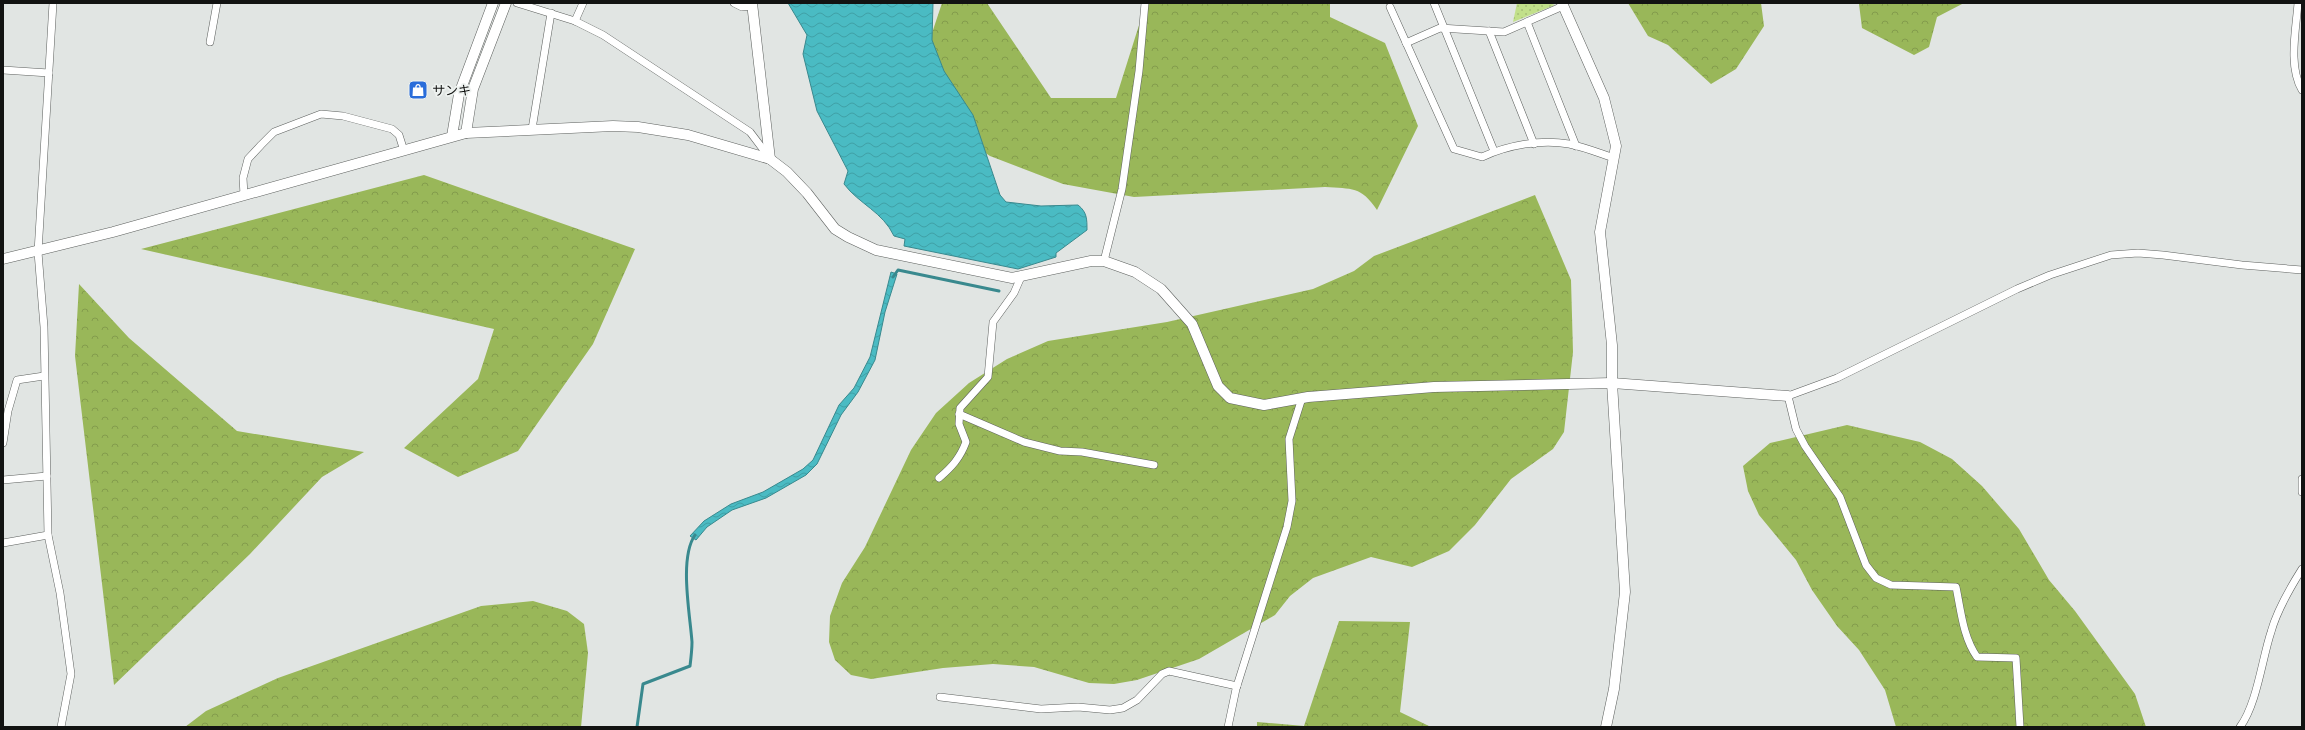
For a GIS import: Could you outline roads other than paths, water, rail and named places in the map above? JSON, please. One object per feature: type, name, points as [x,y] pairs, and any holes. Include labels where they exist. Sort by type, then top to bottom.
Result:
[{"type":"street","points":[[53,3],[50,73],[38,252],[44,327],[48,535],[60,593],[71,674],[61,727]]},
{"type":"street","points":[[210,42],[217,3]]},
{"type":"street","points":[[452,136],[459,94],[493,3]]},
{"type":"street","points":[[466,133],[473,89],[506,3]]},
{"type":"street","points":[[517,3],[575,21],[603,35],[750,132],[770,160]]},
{"type":"street","points":[[575,21],[583,3]]},
{"type":"street","points":[[734,3],[742,8],[752,5],[770,160]]},
{"type":"street","points":[[1104,261],[1122,189],[1139,71],[1145,3]]},
{"type":"street","points":[[1434,3],[1494,151]]},
{"type":"street","points":[[2298,3],[2294,50],[2296,76],[2302,90]]},
{"type":"street","points":[[1406,43],[1440,28],[1504,32],[1563,5],[1604,98],[1616,146],[1600,232],[1612,344],[1612,383],[1624,592],[1614,689],[1606,727]]},
{"type":"street","points":[[1390,7],[1454,149],[1482,157],[1501,148],[1534,144],[1569,144],[1614,158]]},
{"type":"street","points":[[532,129],[551,13]]},
{"type":"street","points":[[1527,22],[1576,146]]},
{"type":"street","points":[[1489,31],[1534,144]]},
{"type":"street","points":[[3,70],[50,73]]},
{"type":"street","points":[[244,195],[243,178],[248,159],[261,145],[274,132],[320,114],[343,116],[392,129],[399,135],[404,151]]},
{"type":"street","points":[[3,259],[38,252],[466,133],[605,126],[638,127],[688,135],[770,160],[788,172],[807,193],[835,229],[859,243],[876,250],[1001,277],[1021,277],[1066,265],[1104,261],[1135,272],[1161,289],[1192,324],[1218,386],[1230,398],[1264,405],[1302,398],[1434,388],[1612,383],[1788,396],[1836,378],[2050,275],[2111,255],[2138,253],[2242,265],[2302,270]]},
{"type":"street","points":[[939,478],[961,456],[966,442],[960,424],[959,414],[964,401],[976,391],[988,377],[993,322],[1011,298],[1021,277]]},
{"type":"street","points":[[3,443],[5,411],[17,380],[44,376]]},
{"type":"street","points":[[1788,396],[1796,429],[1805,446],[1840,498],[1866,565],[1876,578],[1891,585],[1956,587],[1965,632],[1970,647],[1977,657],[2016,658],[2020,727]]},
{"type":"street","points":[[1228,727],[1237,686],[1287,527],[1292,502],[1289,439],[1302,398]]},
{"type":"street","points":[[959,414],[1024,442],[1060,450],[1082,452],[1154,465]]},
{"type":"street","points":[[3,480],[47,476]]},
{"type":"street","points":[[2302,479],[2302,492]]},
{"type":"street","points":[[3,543],[48,535]]},
{"type":"street","points":[[2240,727],[2244,721],[2254,695],[2274,620],[2302,569]]},
{"type":"street","points":[[940,697],[1041,709],[1078,707],[1110,710],[1124,708],[1162,674],[1169,672],[1237,686]]},
{"type":"water","points":[[788,3],[933,3],[932,40],[944,71],[973,115],[1000,195],[1006,202],[1041,206],[1078,205],[1086,216],[1087,230],[1056,253],[1056,257],[1018,269],[904,246],[905,239],[894,236],[884,221],[844,184],[848,171],[817,111],[803,54],[807,35]]},
{"type":"water","points":[[891,272],[897,274],[885,312],[875,360],[858,392],[841,415],[817,464],[806,475],[766,498],[732,510],[707,527],[696,540],[690,536],[704,521],[731,504],[763,492],[803,469],[813,460],[839,405],[854,388],[870,357]]},
{"type":"waterway","points":[[893,277],[898,270],[999,291]]},
{"type":"waterway","points":[[637,727],[643,684],[690,666],[692,642],[686,572],[690,545],[695,535]]},
{"type":"place","name":"サンキ","points":[[418,90]]}]
